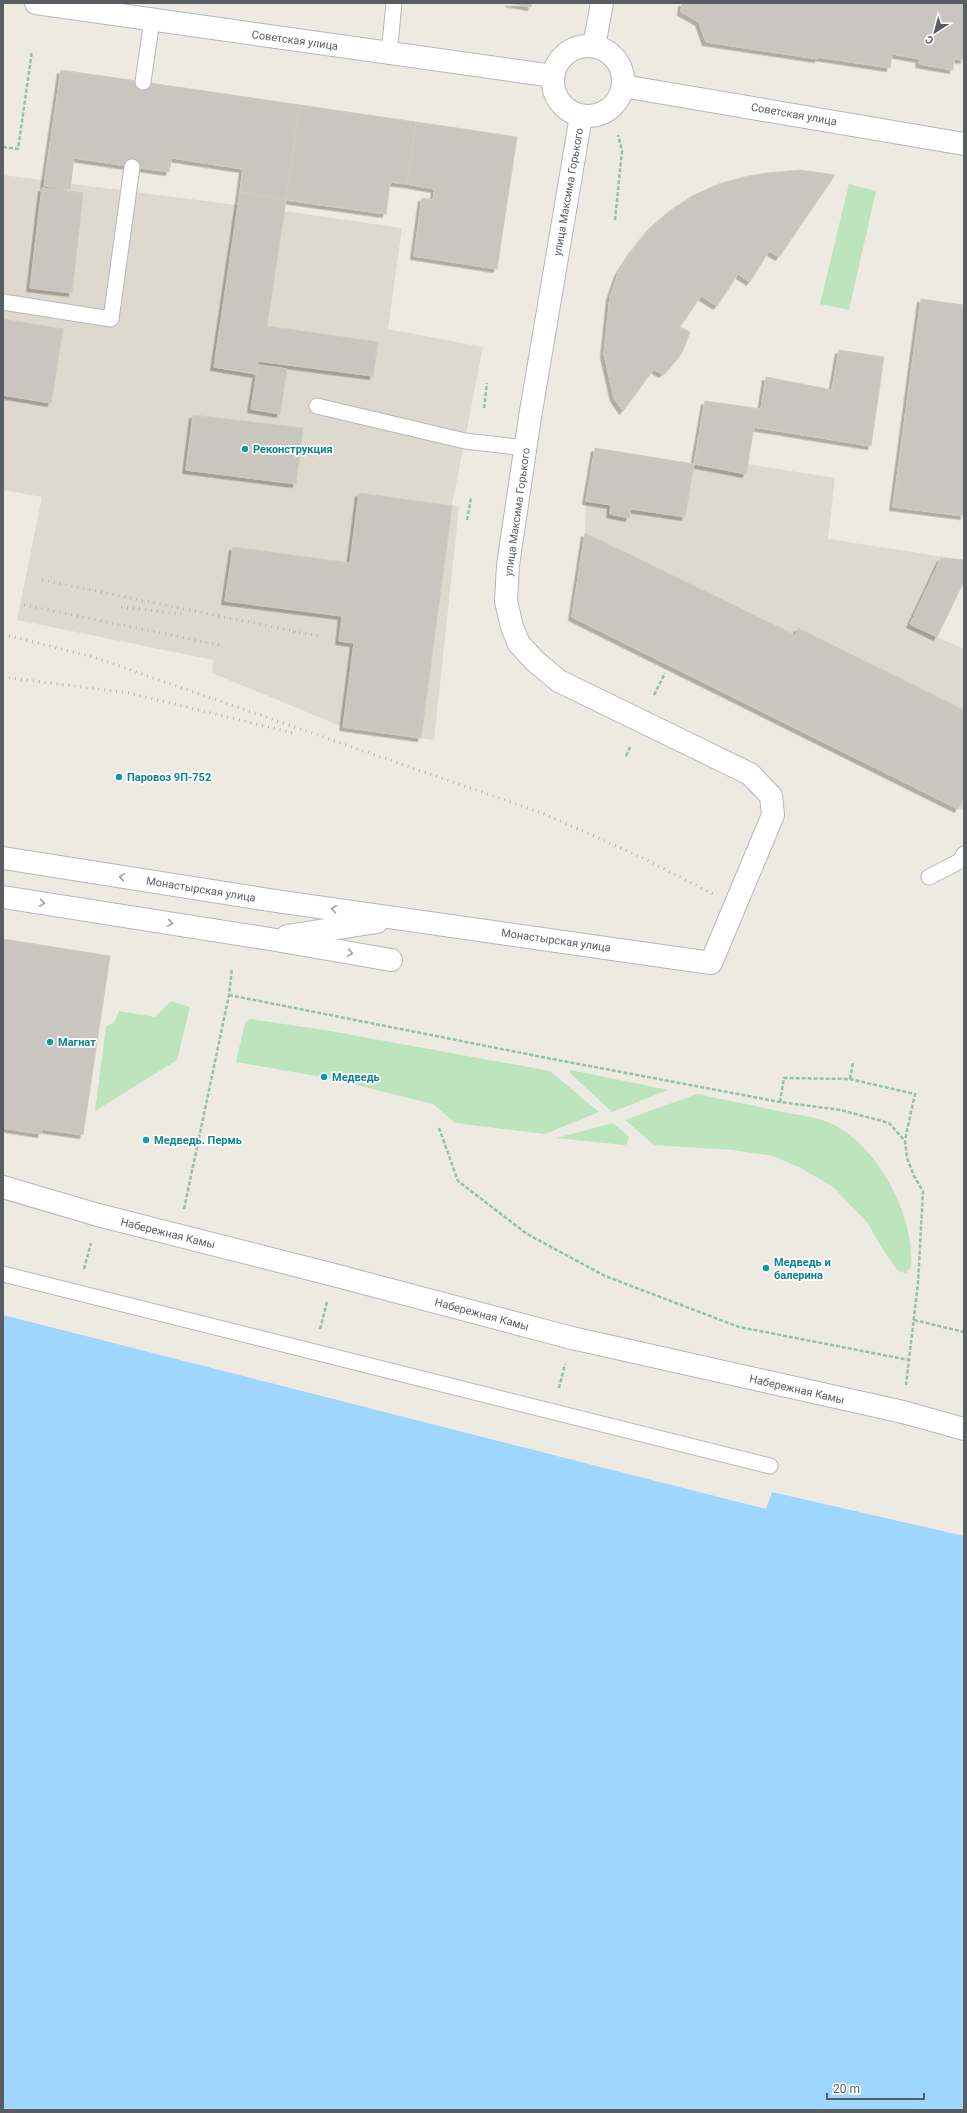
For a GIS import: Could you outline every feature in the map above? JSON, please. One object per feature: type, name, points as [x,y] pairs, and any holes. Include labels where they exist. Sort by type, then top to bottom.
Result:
[{"type":"street","name":"Советская улица","points":[[36,3],[553,76]]},
{"type":"street","points":[[594,46],[602,3]]},
{"type":"street","points":[[594,46],[613,56],[620,65],[623,86],[620,97],[613,106],[604,113],[593,116],[581,116],[571,112],[556,97],[553,87],[553,76],[555,67],[567,52],[575,48],[594,46]]},
{"type":"street","name":"Советская улица","points":[[623,86],[964,144]]},
{"type":"street","name":"улица Максима Горького","points":[[581,116],[526,448],[508,565],[506,601],[512,627],[519,644],[536,662],[559,681],[750,774],[771,796],[773,816],[711,963]]},
{"type":"street","name":"Монастырская улица","points":[[3,858],[276,901],[711,963]]},
{"type":"street","name":"Монастырская улица","points":[[3,897],[270,939],[391,960]]},
{"type":"street","name":"Монастырская улица","points":[[270,939],[400,918]]},
{"type":"street","name":"Набережная Камы","points":[[3,1187],[98,1215],[334,1275],[572,1338],[903,1412],[964,1429]]},
{"type":"lane","points":[[389,54],[394,3]]},
{"type":"lane","points":[[143,82],[152,20]]},
{"type":"lane","points":[[3,302],[111,319],[132,167]]},
{"type":"lane","points":[[317,406],[465,441],[526,448]]},
{"type":"lane","points":[[929,876],[960,861],[964,854]]},
{"type":"lane","points":[[3,1274],[770,1466]]},
{"type":"path","points":[[3,147],[18,149],[32,51]]},
{"type":"path","points":[[615,220],[622,151],[618,135]]},
{"type":"path","points":[[484,408],[487,383]]},
{"type":"path","points":[[467,520],[472,498]]},
{"type":"path","points":[[178,1236],[228,994],[232,968]]},
{"type":"path","points":[[228,994],[547,1058],[780,1102],[841,1110],[889,1123],[905,1141]]},
{"type":"path","points":[[850,1079],[853,1062]]},
{"type":"path","points":[[780,1102],[784,1078],[850,1079],[915,1094],[905,1141],[907,1158],[914,1176],[924,1191],[914,1320],[903,1412]]},
{"type":"path","points":[[439,1128],[458,1181],[527,1234],[605,1276],[739,1327],[909,1360]]},
{"type":"path","points":[[914,1320],[964,1332]]},
{"type":"shaded area","points":[[3,175],[402,228],[388,329],[483,347],[452,505],[459,507],[434,740],[343,727],[212,673],[213,660],[17,620],[42,497],[3,490]]},
{"type":"shaded area","points":[[595,448],[746,473],[747,464],[835,478],[828,539],[964,560],[964,581],[937,637],[964,649],[964,810],[958,809],[572,617],[585,533],[586,501]]},
{"type":"green space","points":[[849,184],[876,191],[849,310],[820,304]]},
{"type":"green space","points":[[171,1001],[190,1007],[177,1060],[95,1111],[106,1026],[114,1023],[119,1011],[155,1017]]},
{"type":"green space","points":[[250,1019],[330,1031],[550,1071],[599,1112],[545,1134],[455,1123],[433,1104],[328,1078],[236,1062],[245,1023]]},
{"type":"green space","points":[[571,1070],[668,1090],[612,1112],[570,1073]]},
{"type":"green space","points":[[697,1094],[815,1118],[843,1130],[860,1144],[876,1162],[889,1182],[907,1225],[911,1247],[911,1267],[906,1273],[898,1271],[883,1250],[867,1222],[833,1187],[801,1168],[773,1156],[733,1150],[654,1145],[625,1120]]},
{"type":"green space","points":[[613,1123],[629,1137],[627,1144],[624,1145],[556,1138]]},
{"type":"water","points":[[3,1315],[766,1509],[772,1492],[964,1536],[964,2110],[3,2110]]},
{"type":"building","points":[[509,3],[532,3],[531,7]]},
{"type":"building","points":[[682,3],[964,3],[964,60],[954,59],[953,70],[919,64],[920,59],[892,54],[890,68],[706,42],[699,22],[681,12]]},
{"type":"building","points":[[61,70],[300,105],[286,200],[240,192],[243,169],[172,158],[169,172],[74,158],[70,190],[44,186]]},
{"type":"building","points":[[300,105],[416,122],[407,184],[390,182],[386,214],[286,200]]},
{"type":"building","points":[[416,122],[517,137],[497,269],[414,256],[422,198],[433,200],[435,189],[407,184]]},
{"type":"building","points":[[800,170],[835,175],[779,257],[769,251],[750,282],[738,274],[717,306],[701,296],[680,327],[690,332],[682,353],[669,369],[662,374],[654,369],[623,411],[614,398],[604,354],[610,297],[618,273],[632,251],[651,227],[671,210],[692,196],[719,184],[744,177]]},
{"type":"building","points":[[42,188],[83,193],[72,293],[30,288]]},
{"type":"building","points":[[240,192],[286,200],[267,326],[378,342],[373,376],[258,361],[256,374],[214,367]]},
{"type":"building","points":[[921,299],[964,305],[964,516],[893,507]]},
{"type":"building","points":[[3,319],[63,329],[51,403],[3,395]]},
{"type":"building","points":[[839,350],[884,357],[871,446],[754,427],[746,474],[694,464],[705,401],[761,409],[766,377],[832,390]]},
{"type":"building","points":[[258,365],[287,369],[280,414],[251,409]]},
{"type":"building","name":"Реконструкция","points":[[193,415],[303,428],[296,484],[186,470]]},
{"type":"building","points":[[595,448],[694,464],[685,517],[631,509],[629,518],[610,514],[611,505],[586,501]]},
{"type":"building","points":[[359,493],[452,506],[421,738],[343,727],[354,643],[339,641],[342,616],[225,601],[233,547],[350,563]]},
{"type":"building","points":[[585,533],[795,635],[798,628],[964,710],[964,798],[958,809],[572,617]]},
{"type":"building","points":[[941,558],[964,560],[964,581],[937,637],[910,624]]},
{"type":"building","name":"Магнат","points":[[3,939],[110,956],[83,1135],[42,1129],[41,1134],[3,1128]]},
{"type":"railway","points":[[42,580],[298,632]]},
{"type":"railway","points":[[24,605],[220,645]]},
{"type":"railway","points":[[121,607],[184,614]]},
{"type":"railway","points":[[293,632],[321,636]]},
{"type":"railway","points":[[3,634],[93,657],[542,813],[643,858],[717,896]]},
{"type":"railway","points":[[3,677],[129,693],[293,733]]},
{"type":"place","name":"Реконструкция","points":[[245,449]]},
{"type":"place","name":"Паровоз 9П-752","points":[[119,777]]},
{"type":"place","name":"Магнат","points":[[50,1042]]},
{"type":"place","name":"Медведь","points":[[324,1077]]},
{"type":"place","name":"Медведь. Пермь","points":[[146,1140]]},
{"type":"place","name":"Медведь и балерина","points":[[766,1268]]}]
